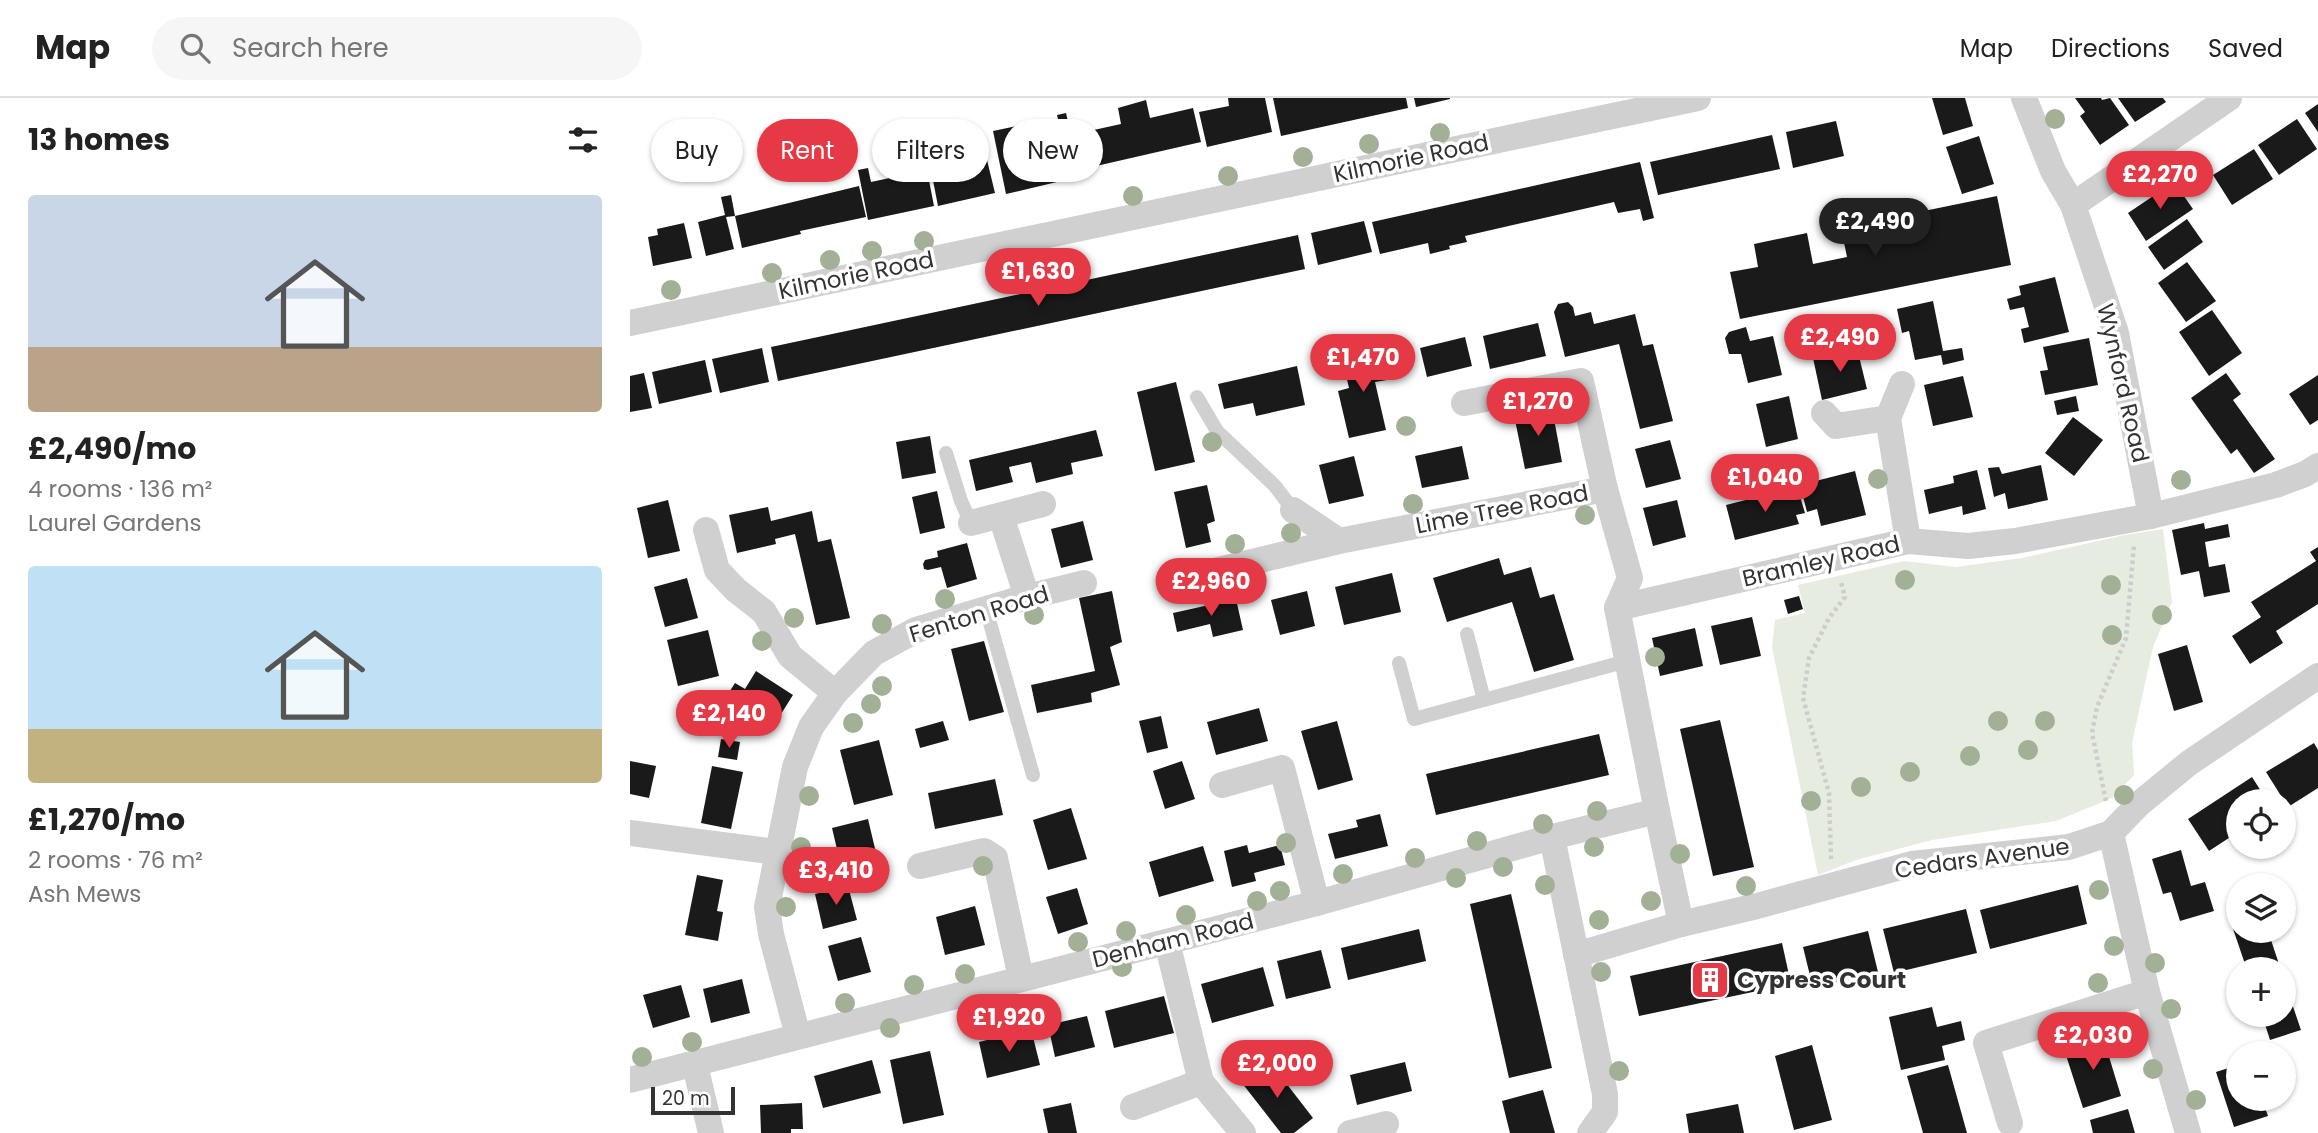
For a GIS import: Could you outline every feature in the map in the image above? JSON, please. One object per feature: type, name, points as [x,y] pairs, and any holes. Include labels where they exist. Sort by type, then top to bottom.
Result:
[{"type":"street","name":"Kilmorie Road","points":[[630,323],[1698,98]]},
{"type":"street","name":"Wynford Road","points":[[2024,98],[2053,172],[2073,205],[2116,333],[2141,517]]},
{"type":"street","points":[[2073,205],[2229,98]]},
{"type":"street","points":[[1464,403],[1581,381],[1605,489]]},
{"type":"street","points":[[1902,384],[1888,418],[1908,541]]},
{"type":"street","points":[[1824,413],[1836,426],[1888,418]]},
{"type":"street","name":"Bramley Road","points":[[1617,608],[1908,541],[1968,546],[2003,543],[2141,517],[2276,485],[2318,466]]},
{"type":"street","name":"Lime Tree Road","points":[[1198,575],[1339,541],[1605,489],[1630,578],[1617,608]]},
{"type":"street","points":[[971,523],[1043,504]]},
{"type":"street","points":[[1293,510],[1339,541]]},
{"type":"street","points":[[1002,516],[1027,597]]},
{"type":"street","points":[[706,530],[717,570],[736,590],[764,612],[790,656],[835,693]]},
{"type":"street","name":"Fenton Road","points":[[798,1036],[771,934],[767,907],[795,767],[811,727],[835,693],[874,653],[905,635],[1027,597],[1084,583]]},
{"type":"street","points":[[1617,608],[1681,924]]},
{"type":"street","name":"Cedars Avenue","points":[[1576,954],[1912,864],[2069,847],[2111,833],[2139,804],[2189,762],[2318,676]]},
{"type":"street","points":[[1222,785],[1282,768],[1317,903]]},
{"type":"street","name":"Denham Road","points":[[630,1080],[1317,903],[1552,837],[1657,811]]},
{"type":"street","points":[[630,833],[776,852]]},
{"type":"street","points":[[2111,833],[2147,992],[2188,1133]]},
{"type":"street","points":[[1552,837],[1605,1094],[1605,1112],[1590,1133]]},
{"type":"street","points":[[920,866],[984,851],[995,858],[1021,978]]},
{"type":"street","points":[[1167,942],[1201,1082],[1242,1133]]},
{"type":"street","points":[[2010,1123],[1986,1042],[2147,992]]},
{"type":"street","points":[[695,1065],[711,1133]]},
{"type":"street","points":[[1133,1107],[1201,1082]]},
{"type":"street","points":[[1350,1133],[1386,1124]]},
{"type":"lane","points":[[1197,397],[1217,431],[1275,486],[1293,510]]},
{"type":"lane","points":[[946,453],[971,523]]},
{"type":"lane","points":[[986,609],[1033,775]]},
{"type":"lane","points":[[1466,634],[1485,700]]},
{"type":"lane","points":[[1399,663],[1414,719],[1628,662]]},
{"type":"path","points":[[2111,833],[2092,733],[2097,707],[2126,638],[2134,545],[2141,517]]},
{"type":"path","points":[[1834,558],[1845,597],[1829,618],[1809,658],[1803,698],[1829,793],[1831,858],[1837,884]]},
{"type":"shaded area","points":[[2163,529],[2172,602],[2153,647],[2132,743],[2134,775],[2112,798],[2056,821],[1932,840],[1856,860],[1818,875],[1772,647],[1775,620],[1805,613],[1798,585],[1904,561],[1956,567],[2022,558]]},
{"type":"building","points":[[1228,98],[1265,98],[1272,132],[1207,147],[1199,112],[1229,106]]},
{"type":"building","points":[[1273,98],[1406,98],[1408,108],[1281,136]]},
{"type":"building","points":[[1414,98],[1450,98],[1450,99],[1416,107]]},
{"type":"building","points":[[1932,98],[1965,98],[1973,126],[1943,135]]},
{"type":"building","points":[[2075,98],[2110,98],[2129,125],[2100,145],[2080,116],[2085,112]]},
{"type":"building","points":[[2118,98],[2163,98],[2166,102],[2135,122]]},
{"type":"building","points":[[1146,100],[1150,118],[1193,108],[1201,142],[1103,164],[1103,128],[1121,124],[1118,108]]},
{"type":"building","points":[[2318,104],[2318,132],[2305,113]]},
{"type":"building","points":[[1066,113],[1067,119],[1058,119],[1057,115]]},
{"type":"building","points":[[2297,119],[2317,149],[2279,175],[2258,145]]},
{"type":"building","points":[[1836,121],[1844,156],[1793,168],[1786,132]]},
{"type":"building","points":[[1003,129],[1003,179],[993,131]]},
{"type":"building","points":[[1772,135],[1780,169],[1658,195],[1650,162]]},
{"type":"building","points":[[1979,136],[1994,184],[1962,194],[1946,147]]},
{"type":"building","points":[[2254,149],[2273,179],[2232,205],[2213,175]]},
{"type":"building","points":[[1640,162],[1654,218],[1643,221],[1640,209],[1618,213],[1614,202],[1465,236],[1467,242],[1430,254],[1428,243],[1380,254],[1372,222]]},
{"type":"building","points":[[868,168],[871,182],[929,182],[934,206],[868,220],[858,170]]},
{"type":"building","points":[[989,168],[995,193],[938,206],[933,182],[989,182]]},
{"type":"building","points":[[1004,182],[1057,182],[1006,194]]},
{"type":"building","points":[[2174,182],[2193,209],[2146,241],[2128,213]]},
{"type":"building","points":[[859,186],[866,217],[800,231],[801,234],[742,248],[735,216]]},
{"type":"building","points":[[731,195],[735,216],[726,217],[734,249],[706,256],[698,222],[725,215],[721,197]]},
{"type":"building","points":[[1997,196],[2011,265],[1740,319],[1730,272],[1758,267],[1754,244],[1807,233],[1813,264],[1847,257],[1841,228]]},
{"type":"building","points":[[2187,219],[2203,242],[2164,270],[2148,247]]},
{"type":"building","points":[[1364,221],[1372,252],[1318,265],[1311,233]]},
{"type":"building","points":[[684,223],[692,258],[653,266],[648,237],[658,235],[657,229]]},
{"type":"building","points":[[1298,235],[1305,269],[778,381],[771,347]]},
{"type":"building","points":[[2187,262],[2216,301],[2186,322],[2158,283]]},
{"type":"building","points":[[2055,277],[2069,332],[2024,343],[2021,329],[2029,327],[2024,307],[2010,310],[2007,299],[2021,295],[2019,286]]},
{"type":"building","points":[[1933,301],[1943,351],[1962,348],[1964,360],[1943,365],[1941,355],[1915,360],[1909,331],[1902,333],[1897,309]]},
{"type":"building","points":[[1568,302],[1573,307],[1575,316],[1591,312],[1594,324],[1635,314],[1643,346],[1653,344],[1673,421],[1640,429],[1619,344],[1565,357],[1554,312],[1558,304]]},
{"type":"building","points":[[2212,310],[2242,353],[2209,376],[2179,332]]},
{"type":"building","points":[[1538,323],[1546,356],[1490,369],[1483,336]]},
{"type":"building","points":[[1746,327],[1750,341],[1773,336],[1782,375],[1748,383],[1741,354],[1729,354],[1725,338],[1729,332]]},
{"type":"building","points":[[1465,337],[1472,366],[1427,377],[1420,348]]},
{"type":"building","points":[[2089,338],[2098,385],[2045,395],[2040,371],[2048,370],[2043,347]]},
{"type":"building","points":[[762,348],[769,382],[720,393],[712,359]]},
{"type":"building","points":[[1857,348],[1867,389],[1822,400],[1813,358]]},
{"type":"building","points":[[1380,350],[1387,380],[1375,382],[1386,430],[1349,438],[1338,391],[1349,388],[1342,358]]},
{"type":"building","points":[[705,360],[712,392],[659,404],[652,372]]},
{"type":"building","points":[[1297,366],[1305,405],[1256,416],[1253,403],[1224,409],[1218,384]]},
{"type":"building","points":[[644,373],[652,408],[630,412],[630,376]]},
{"type":"building","points":[[2226,373],[2241,394],[2233,400],[2275,459],[2254,473],[2237,449],[2231,454],[2191,398]]},
{"type":"building","points":[[2318,375],[2318,420],[2310,425],[2289,394]]},
{"type":"building","points":[[1963,376],[1973,417],[1933,426],[1924,385]]},
{"type":"building","points":[[1176,382],[1195,462],[1155,471],[1137,392]]},
{"type":"building","points":[[1789,396],[1798,439],[1766,447],[1756,404]]},
{"type":"building","points":[[2076,396],[2079,411],[2057,415],[2054,401]]},
{"type":"building","points":[[1552,408],[1562,462],[1525,469],[1514,415]]},
{"type":"building","points":[[2073,417],[2103,440],[2074,476],[2045,453]]},
{"type":"building","points":[[1096,430],[1103,456],[1071,463],[1073,474],[1036,483],[1031,462],[1009,467],[1013,482],[976,491],[969,460]]},
{"type":"building","points":[[930,436],[936,473],[902,479],[896,442]]},
{"type":"building","points":[[1670,440],[1681,479],[1646,488],[1635,449]]},
{"type":"building","points":[[1462,446],[1469,479],[1422,488],[1415,456]]},
{"type":"building","points":[[1354,456],[1364,496],[1329,504],[1319,465]]},
{"type":"building","points":[[2041,465],[2048,500],[2008,509],[2005,493],[1994,497],[1988,468],[1999,467],[2002,474]]},
{"type":"building","points":[[1977,470],[1986,509],[1963,515],[1962,506],[1929,514],[1924,490],[1954,483],[1953,476]]},
{"type":"building","points":[[1855,471],[1866,515],[1821,526],[1817,509],[1807,512],[1800,485]]},
{"type":"building","points":[[1207,485],[1215,521],[1207,524],[1211,542],[1186,548],[1174,492]]},
{"type":"building","points":[[1789,489],[1791,495],[1799,493],[1805,513],[1796,515],[1799,524],[1735,540],[1726,505]]},
{"type":"building","points":[[937,491],[945,528],[920,534],[912,497]]},
{"type":"building","points":[[668,500],[680,551],[648,558],[637,508]]},
{"type":"building","points":[[1677,500],[1686,537],[1653,546],[1643,508]]},
{"type":"building","points":[[768,507],[771,521],[812,511],[818,542],[831,539],[850,618],[816,625],[795,534],[775,539],[776,544],[737,553],[729,515]]},
{"type":"building","points":[[1083,521],[1093,560],[1061,568],[1051,529]]},
{"type":"building","points":[[2204,523],[2205,529],[2228,524],[2230,537],[2205,542],[2209,567],[2225,564],[2230,592],[2204,597],[2199,571],[2181,575],[2172,530]]},
{"type":"building","points":[[967,543],[977,579],[947,588],[941,567],[924,569],[925,560],[938,557],[937,551]]},
{"type":"building","points":[[2318,547],[2318,604],[2276,631],[2283,643],[2250,664],[2232,636],[2261,617],[2251,602],[2316,561],[2310,552]]},
{"type":"building","points":[[1499,558],[1504,575],[1531,567],[1540,598],[1554,594],[1574,660],[1534,672],[1512,602],[1447,622],[1433,578]]},
{"type":"building","points":[[1392,573],[1401,612],[1344,625],[1335,587]]},
{"type":"building","points":[[687,578],[698,618],[665,627],[654,587]]},
{"type":"building","points":[[1112,591],[1122,642],[1110,647],[1120,685],[1091,693],[1092,702],[1037,713],[1031,685],[1095,671],[1079,598]]},
{"type":"building","points":[[1307,591],[1315,626],[1280,635],[1271,600]]},
{"type":"building","points":[[1799,596],[1803,609],[1788,614],[1784,600]]},
{"type":"building","points":[[1236,599],[1243,630],[1213,637],[1210,624],[1177,632],[1173,613]]},
{"type":"building","points":[[1752,617],[1761,656],[1720,665],[1711,626]]},
{"type":"building","points":[[1695,628],[1703,666],[1660,676],[1652,638]]},
{"type":"building","points":[[708,630],[719,676],[678,686],[667,640]]},
{"type":"building","points":[[984,641],[1004,712],[969,721],[951,649]]},
{"type":"building","points":[[2187,645],[2203,702],[2174,711],[2158,654]]},
{"type":"building","points":[[756,671],[793,695],[774,725],[739,704],[735,710],[723,702],[735,683],[745,689]]},
{"type":"building","points":[[1259,708],[1268,741],[1216,755],[1207,722]]},
{"type":"building","points":[[1161,716],[1168,748],[1147,753],[1139,721]]},
{"type":"building","points":[[1720,720],[1754,867],[1713,876],[1680,729]]},
{"type":"building","points":[[943,721],[949,740],[920,748],[915,729]]},
{"type":"building","points":[[1337,721],[1353,780],[1318,790],[1301,731]]},
{"type":"building","points":[[1599,734],[1609,775],[1436,815],[1426,774]]},
{"type":"building","points":[[721,739],[740,742],[737,760],[718,757]]},
{"type":"building","points":[[879,740],[893,795],[854,805],[840,750]]},
{"type":"building","points":[[2314,743],[2318,750],[2318,788],[2296,802],[2296,789],[2277,789],[2266,772]]},
{"type":"building","points":[[630,761],[656,766],[649,798],[630,794]]},
{"type":"building","points":[[1182,761],[1195,799],[1165,809],[1153,771]]},
{"type":"building","points":[[712,766],[743,772],[731,829],[701,823]]},
{"type":"building","points":[[2252,777],[2260,789],[2234,789]]},
{"type":"building","points":[[995,779],[1003,815],[935,829],[928,793]]},
{"type":"building","points":[[2226,794],[2226,840],[2209,851],[2188,819]]},
{"type":"building","points":[[1071,808],[1087,859],[1048,870],[1033,820]]},
{"type":"building","points":[[1380,814],[1388,846],[1335,859],[1328,834],[1358,827],[1356,820]]},
{"type":"building","points":[[868,819],[877,857],[841,866],[832,828]]},
{"type":"building","points":[[1247,845],[1249,853],[1280,845],[1285,865],[1254,873],[1256,881],[1232,887],[1224,851]]},
{"type":"building","points":[[1203,846],[1214,881],[1159,897],[1149,862]]},
{"type":"building","points":[[2181,850],[2191,886],[2205,882],[2214,911],[2180,921],[2171,892],[2163,894],[2152,859]]},
{"type":"building","points":[[697,875],[723,880],[717,911],[723,912],[718,941],[685,935]]},
{"type":"building","points":[[2078,885],[2087,924],[1990,949],[1980,910]]},
{"type":"building","points":[[848,886],[857,920],[823,929],[815,894]]},
{"type":"building","points":[[1077,888],[1088,924],[1058,934],[1046,897]]},
{"type":"building","points":[[1511,894],[1552,1068],[1509,1078],[1470,904]]},
{"type":"building","points":[[975,906],[985,945],[945,955],[936,917]]},
{"type":"building","points":[[1966,909],[1977,953],[1894,973],[1883,929]]},
{"type":"building","points":[[1419,929],[1426,961],[1348,980],[1341,948]]},
{"type":"building","points":[[1868,931],[1878,972],[1813,988],[1803,947]]},
{"type":"building","points":[[861,937],[871,972],[838,981],[828,946]]},
{"type":"building","name":"Cypress Court","points":[[1782,943],[1791,984],[1639,1016],[1630,976]]},
{"type":"building","points":[[2238,943],[2272,943],[2277,957],[2243,957]]},
{"type":"building","points":[[1321,950],[1331,988],[1286,999],[1277,961]]},
{"type":"building","points":[[1263,967],[1274,1006],[1212,1023],[1201,984]]},
{"type":"building","points":[[742,979],[750,1013],[711,1023],[703,989]]},
{"type":"building","points":[[681,985],[690,1017],[653,1028],[643,995]]},
{"type":"building","points":[[1164,996],[1174,1033],[1114,1048],[1105,1011]]},
{"type":"building","points":[[1932,1007],[1937,1027],[1961,1021],[1965,1040],[1942,1046],[1945,1060],[1901,1070],[1889,1017]]},
{"type":"building","points":[[2296,1015],[2301,1030],[2270,1040],[2266,1027],[2296,1027]]},
{"type":"building","points":[[1087,1016],[1095,1047],[1055,1057],[1048,1025]]},
{"type":"building","points":[[1031,1029],[1040,1065],[987,1078],[979,1042]]},
{"type":"building","points":[[2103,1037],[2121,1096],[2083,1108],[2064,1049]]},
{"type":"building","points":[[1812,1045],[1832,1120],[1794,1130],[1775,1056]]},
{"type":"building","points":[[930,1051],[944,1115],[903,1124],[890,1060]]},
{"type":"building","points":[[872,1060],[881,1093],[823,1108],[814,1076]]},
{"type":"building","points":[[1269,1061],[1313,1118],[1294,1133],[1281,1133],[1242,1083]]},
{"type":"building","points":[[1405,1062],[1412,1091],[1357,1105],[1350,1075]]},
{"type":"building","points":[[1948,1065],[1967,1133],[1923,1133],[1907,1076]]},
{"type":"building","points":[[2226,1069],[2226,1103],[2216,1072]]},
{"type":"building","points":[[1543,1090],[1555,1133],[1510,1133],[1502,1101]]},
{"type":"building","points":[[802,1103],[803,1129],[791,1129],[791,1133],[761,1133],[760,1105]]},
{"type":"building","points":[[1071,1103],[1077,1133],[1048,1133],[1043,1109]]},
{"type":"building","points":[[1738,1104],[1744,1133],[1689,1133],[1686,1114]]},
{"type":"building","points":[[2128,1109],[2135,1133],[2093,1133],[2090,1120]]},
{"type":"building","points":[[2229,1111],[2266,1111],[2268,1116],[2234,1127]]},
{"type":"place","name":"Cypress Court","points":[[1710,980]]}]
